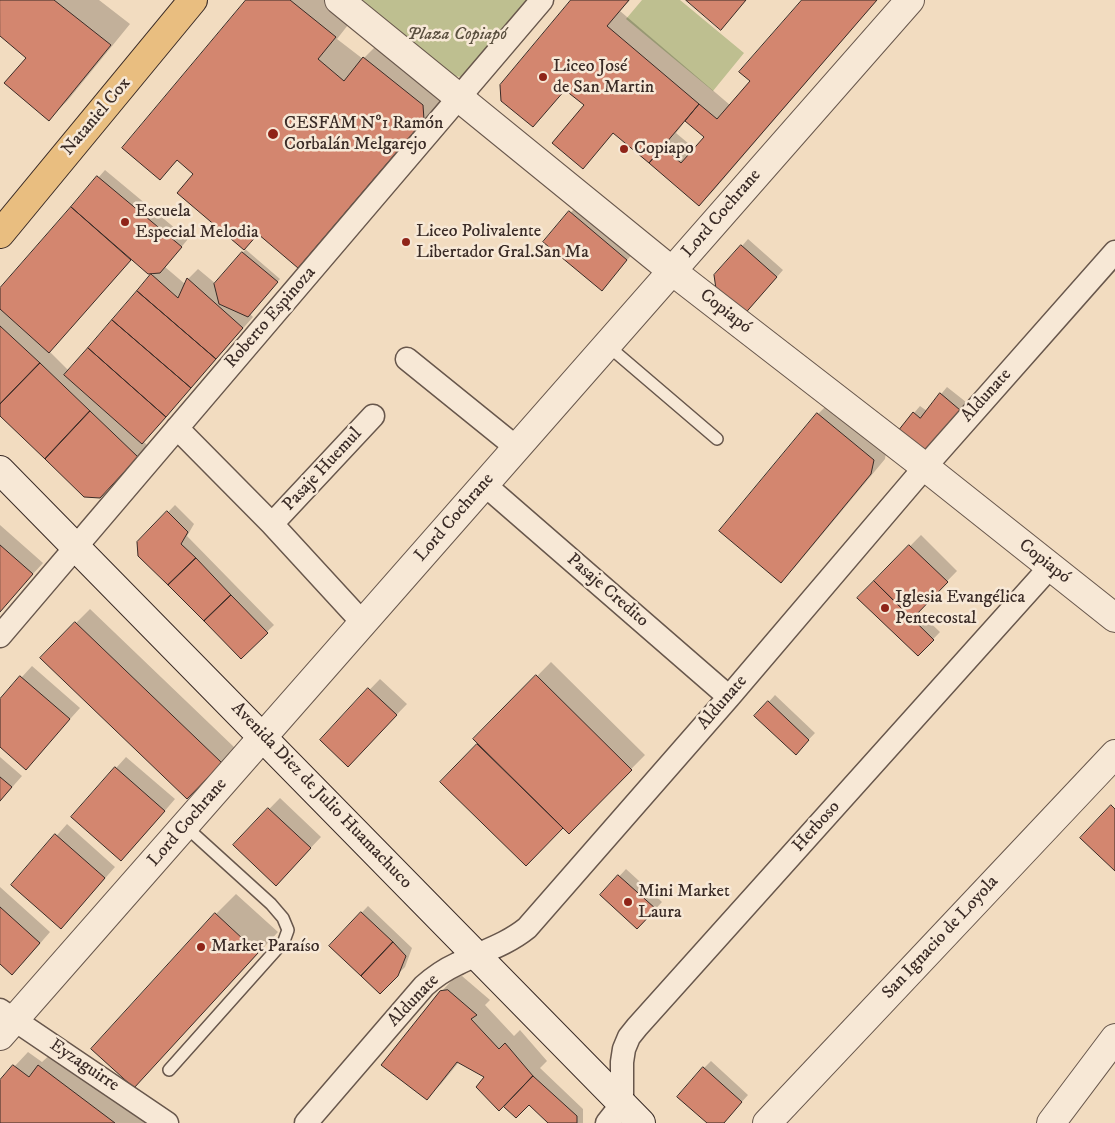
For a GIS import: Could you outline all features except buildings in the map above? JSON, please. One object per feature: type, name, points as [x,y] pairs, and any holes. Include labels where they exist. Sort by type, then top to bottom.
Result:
[{"type":"main road","name":"Nataniel Cox","points":[[3,223],[193,0]]},
{"type":"street","name":"Copiapó","points":[[339,0],[672,271],[925,467],[1115,618]]},
{"type":"street","name":"Roberto Espinoza","points":[[0,636],[542,0]]},
{"type":"street","name":"Lord Cochrane","points":[[5,1022],[263,738],[910,0]]},
{"type":"street","name":"Aldunate","points":[[306,1123],[424,986],[440,973],[457,963],[516,937],[528,928],[729,697],[925,467],[1115,252]]},
{"type":"street","points":[[407,359],[517,448]]},
{"type":"street","name":"Pasaje Huemul","points":[[272,524],[373,416]]},
{"type":"street","name":"Pasaje Huemul","points":[[177,428],[272,524],[363,623]]},
{"type":"street","name":"Avenida Diez de Julio Huamachuco","points":[[0,470],[477,955],[614,1113],[641,1123]]},
{"type":"street","name":"Pasaje Credito","points":[[484,485],[729,697]]},
{"type":"street","name":"Herboso","points":[[614,1113],[624,1049],[637,1027],[1050,567]]},
{"type":"street","name":"San Ignacio de Loyola","points":[[767,1123],[1115,754]]},
{"type":"street","name":"Eyzaguirre","points":[[5,1022],[167,1123]]},
{"type":"street","points":[[1051,1123],[1115,1038]]},
{"type":"lane","points":[[607,345],[717,439]]},
{"type":"lane","points":[[169,1070],[284,941],[288,930],[283,918],[271,904],[185,826]]},
{"type":"green space","name":"Plaza Copiapó","points":[[359,0],[528,0],[463,77],[451,76]]},
{"type":"green space","points":[[642,0],[680,0],[744,53],[713,91],[626,19]]},
{"type":"place","name":"Liceo José de San Martin","points":[[543,77]]},
{"type":"place","name":"CESFAM Nº1 Ramón Corbalán Melgarejo","points":[[273,134]]},
{"type":"place","name":"Copiapo","points":[[624,149]]},
{"type":"place","name":"Escuela Especial Melodia","points":[[125,222]]},
{"type":"place","name":"Liceo Polivalente Libertador Gral.San Ma","points":[[406,242]]},
{"type":"place","name":"Iglesia Evangélica Pentecostal","points":[[885,608]]},
{"type":"place","name":"Mini Market Laura","points":[[628,902]]},
{"type":"place","name":"Market Paraíso","points":[[201,947]]}]
